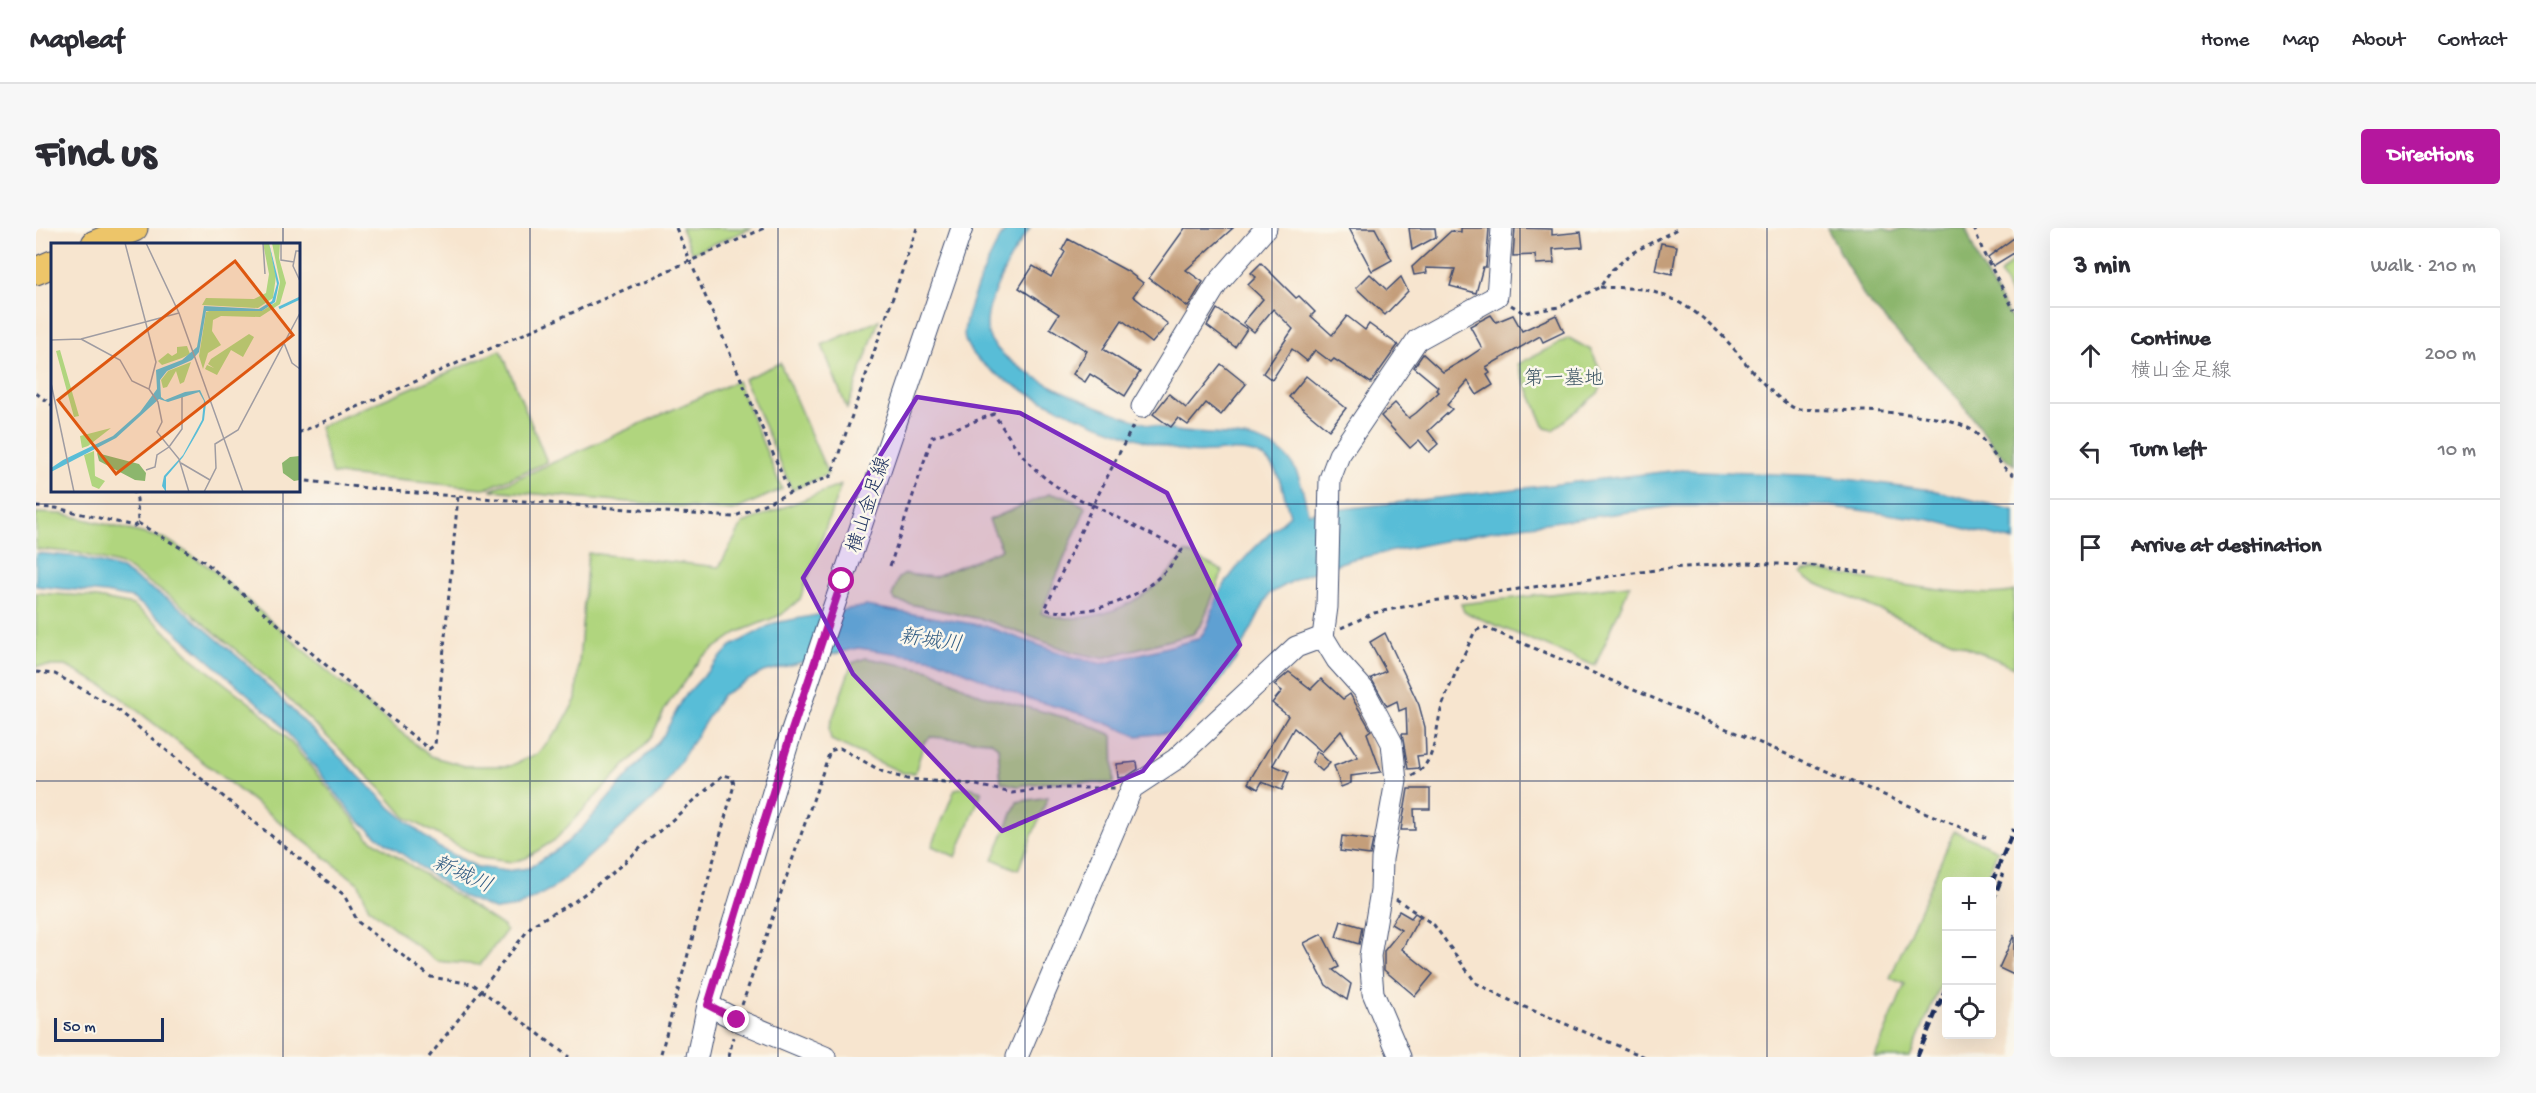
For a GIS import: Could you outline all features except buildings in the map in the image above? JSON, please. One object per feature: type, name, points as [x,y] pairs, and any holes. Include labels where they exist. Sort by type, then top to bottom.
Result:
[{"type":"main road","points":[[97,243],[134,228]]},
{"type":"main road","points":[[36,271],[51,264]]},
{"type":"street","name":"横山金足線","points":[[696,1057],[708,1005],[792,730],[962,228]]},
{"type":"street","points":[[1142,407],[1217,284],[1266,228]]},
{"type":"street","points":[[1400,1057],[1373,993],[1371,956],[1381,891],[1382,859],[1396,781],[1392,742],[1364,690],[1336,660],[1323,637],[1327,607],[1330,479],[1339,455],[1417,340],[1497,296],[1502,228]]},
{"type":"street","points":[[1017,1057],[1132,788],[1176,759],[1296,647],[1323,637]]},
{"type":"street","points":[[708,1005],[737,1020],[825,1057]]},
{"type":"path","points":[[676,228],[790,493]]},
{"type":"path","points":[[300,432],[765,228]]},
{"type":"path","points":[[300,480],[458,496],[733,517],[831,477],[916,228]]},
{"type":"path","points":[[1497,296],[1524,313],[1559,307],[1600,287],[1612,270],[1632,253],[1679,228]]},
{"type":"path","points":[[1974,228],[1984,254],[2014,310]]},
{"type":"path","points":[[1600,287],[1645,290],[1669,298],[1707,319],[1756,375],[1785,403],[1796,409],[1897,414],[1942,420],[1966,427],[1981,438],[1994,456],[2014,476]]},
{"type":"path","points":[[36,393],[51,404]]},
{"type":"path","points":[[890,566],[932,437],[994,414],[1020,456],[1063,492],[1093,505],[1182,550],[1175,562],[1134,597],[1103,609],[1053,612],[1045,609],[1093,505],[1142,407]]},
{"type":"path","points":[[134,492],[137,499],[138,523]]},
{"type":"path","points":[[138,523],[205,562],[321,662],[423,747],[429,749],[435,745],[458,496]]},
{"type":"path","points":[[36,507],[56,508],[134,526],[138,523]]},
{"type":"path","points":[[1323,637],[1374,613],[1432,601],[1670,568],[1745,564],[1808,565],[1868,573]]},
{"type":"path","points":[[1396,781],[1415,775],[1427,763],[1436,741],[1442,706],[1475,631],[1484,627],[1986,838]]},
{"type":"path","points":[[36,672],[55,674],[111,705],[344,895],[358,922],[431,977],[473,984],[481,989],[569,1057]]},
{"type":"path","points":[[737,1020],[830,751],[840,748],[883,772],[907,779],[972,784],[1012,793],[1055,788],[1132,788]]},
{"type":"path","points":[[429,1057],[532,925],[575,901],[611,874],[723,775],[732,777],[734,785],[660,1057]]},
{"type":"path","points":[[1381,891],[1408,906],[1434,925],[1476,983],[1515,1003],[1644,1057]]},
{"type":"highlighted area","points":[[917,397],[1020,413],[1167,493],[1240,645],[1143,771],[1002,831],[853,674],[803,578]]},
{"type":"green space","points":[[681,228],[752,228],[692,253]]},
{"type":"green space","points":[[1827,228],[1884,228],[1891,232],[1902,228],[1966,228],[1979,263],[2014,323],[2014,465],[1998,452],[1958,398],[1865,298]]},
{"type":"green space","points":[[2014,259],[2014,303],[2000,274]]},
{"type":"green space","points":[[879,320],[847,409],[822,345]]},
{"type":"green space","name":"第一墓地","points":[[1569,338],[1591,350],[1604,379],[1598,393],[1553,430],[1545,428],[1518,364]]},
{"type":"green space","points":[[501,350],[547,462],[490,487],[482,488],[332,474],[319,427]]},
{"type":"green space","points":[[780,363],[828,474],[792,490],[744,379]]},
{"type":"green space","points":[[737,381],[782,489],[733,511],[491,490]]},
{"type":"green space","points":[[841,485],[800,599],[781,615],[738,632],[701,658],[666,707],[651,738],[555,840],[526,858],[512,862],[481,858],[405,817],[381,789],[248,660],[179,603],[124,566],[78,553],[36,549],[36,513],[63,514],[166,539],[211,568],[335,678],[430,756],[465,766],[510,766],[537,754],[560,728],[576,699],[588,553],[719,567],[743,523]]},
{"type":"green space","points":[[1049,494],[1065,496],[1086,507],[1041,613],[1083,618],[1103,614],[1141,596],[1173,569],[1186,552],[1223,571],[1202,623],[1193,634],[1102,658],[1072,652],[985,620],[896,601],[892,596],[899,578],[905,574],[934,577],[1002,549],[989,520]]},
{"type":"green space","points":[[1814,570],[1947,591],[1998,594],[2014,591],[2014,667],[1806,579],[1801,574],[1804,571]]},
{"type":"green space","points":[[1630,585],[1595,666],[1464,612],[1461,604]]},
{"type":"green space","points":[[36,593],[87,596],[133,605],[157,623],[193,659],[259,710],[293,745],[369,838],[504,927],[506,931],[480,965],[436,961],[369,908],[359,884],[111,690],[66,666],[36,666]]},
{"type":"green space","points":[[866,658],[930,670],[981,695],[1082,722],[1110,734],[1113,736],[1114,783],[1051,782],[1017,786],[1001,782],[998,747],[990,741],[931,737],[924,742],[915,773],[903,773],[831,740],[829,728],[852,663]]},
{"type":"green space","points":[[967,787],[982,791],[956,857],[932,846],[955,789]]},
{"type":"green space","points":[[1048,797],[1018,870],[993,859],[1017,802]]},
{"type":"green space","points":[[1954,831],[1998,850],[1987,877],[1942,877],[1942,981],[1910,1057],[1875,1057],[1905,984],[1890,978]]},
{"type":"water","name":"新城川","points":[[1007,228],[1030,228],[1002,275],[991,303],[987,327],[993,344],[1011,361],[1035,377],[1097,406],[1127,417],[1171,430],[1242,437],[1269,444],[1293,464],[1300,480],[1308,513],[1679,470],[1823,476],[1932,490],[2014,510],[2014,541],[1931,520],[1830,506],[1674,506],[1507,528],[1349,560],[1302,576],[1269,594],[1236,659],[1203,705],[1175,732],[1138,736],[1085,715],[1026,698],[936,659],[858,648],[763,672],[722,695],[661,792],[555,887],[517,907],[496,910],[462,896],[378,837],[355,817],[276,719],[165,622],[132,598],[36,586],[36,553],[79,557],[121,569],[178,606],[243,661],[391,808],[438,847],[477,867],[506,871],[529,868],[564,845],[584,826],[663,736],[684,697],[731,646],[774,623],[866,606],[985,626],[1072,657],[1102,664],[1198,639],[1206,629],[1219,594],[1242,561],[1290,515],[1278,476],[1270,463],[1256,454],[1237,451],[1188,452],[1101,426],[1030,394],[999,376],[977,358],[965,340],[967,317],[978,283]]},
{"type":"railway","points":[[1994,877],[2014,829]]},
{"type":"railway","points":[[1996,892],[2003,874]]},
{"type":"railway","points":[[1917,1057],[1942,998]]},
{"type":"route","points":[[737,1020],[708,1005],[792,730],[842,581]]}]
